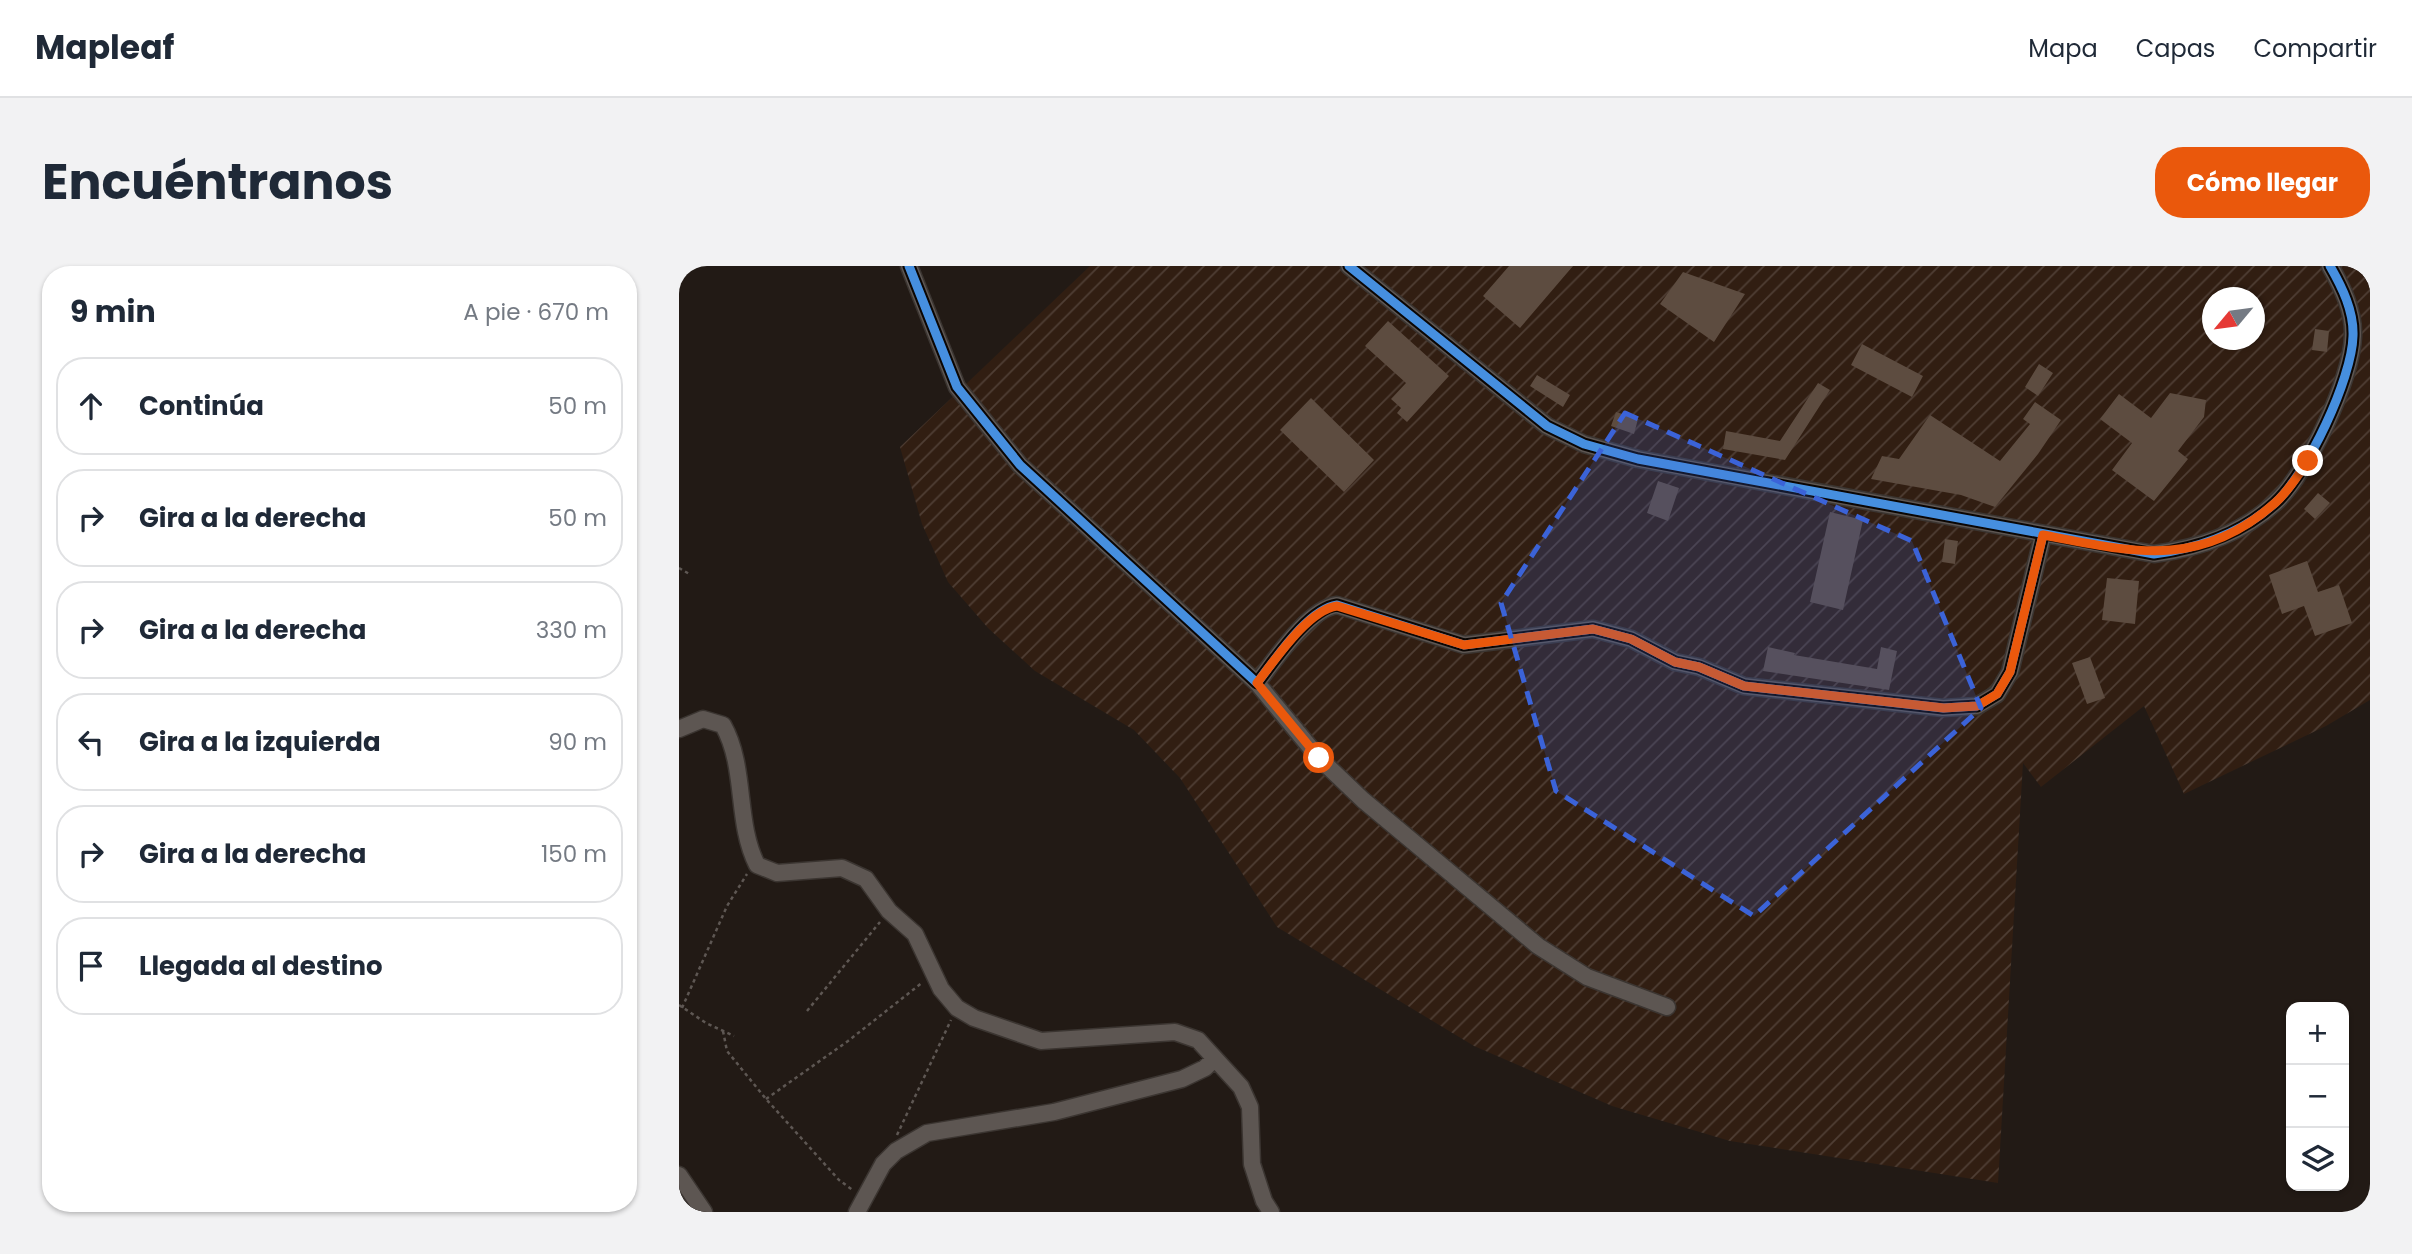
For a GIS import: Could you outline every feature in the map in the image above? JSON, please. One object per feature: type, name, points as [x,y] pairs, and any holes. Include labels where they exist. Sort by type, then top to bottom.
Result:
[{"type":"street","points":[[909,266],[953,379],[1020,465],[1257,683],[1319,758],[1363,800],[1538,946],[1587,977],[1667,1007]]},
{"type":"street","points":[[1349,266],[1547,426],[1584,443],[1638,459],[2154,554],[2192,549],[2231,534],[2276,503],[2308,461],[2339,392],[2353,338],[2352,314],[2330,266]]},
{"type":"street","points":[[1257,683],[1310,620],[1328,607],[1337,606],[1464,645],[1593,629],[1631,639],[1675,662],[1699,667],[1744,686],[1944,708],[1977,706],[1997,694],[2010,672],[2043,535]]},
{"type":"street","points":[[679,729],[703,719],[723,725],[735,746],[747,845],[757,865],[778,873],[842,868],[866,879],[888,911],[915,934],[933,974],[957,1008],[974,1018],[1041,1041],[1175,1032],[1198,1041],[1241,1087],[1250,1107],[1252,1164],[1271,1212]]},
{"type":"street","points":[[862,1206],[883,1164],[896,1152],[927,1133],[1054,1112],[1182,1079],[1205,1068],[1214,1059]]},
{"type":"street","points":[[679,1175],[704,1212]]},
{"type":"path","points":[[679,568],[691,575]]},
{"type":"path","points":[[734,1036],[681,1006],[727,906],[749,870],[757,865]]},
{"type":"path","points":[[807,1011],[888,911]]},
{"type":"path","points":[[766,1099],[848,1041],[933,974]]},
{"type":"path","points":[[896,1152],[897,1131],[957,1008]]},
{"type":"path","points":[[723,1031],[727,1051],[766,1099],[862,1206]]},
{"type":"highlighted area","points":[[1625,413],[1912,541],[1981,708],[1754,916],[1556,791],[1501,603]]},
{"type":"shaded area","points":[[1090,266],[2370,266],[2370,700],[2326,726],[2184,794],[2144,706],[2041,787],[2023,763],[1998,1183],[1730,1141],[1612,1106],[1474,1046],[1277,927],[1180,778],[1134,730],[1035,671],[988,628],[948,582],[922,524],[900,447]]},
{"type":"building","points":[[1509,266],[1573,266],[1520,328],[1483,296]]},
{"type":"building","points":[[1683,272],[1745,294],[1714,342],[1660,304]]},
{"type":"building","points":[[1388,321],[1449,376],[1407,422],[1397,413],[1401,408],[1391,399],[1406,383],[1365,346]]},
{"type":"building","points":[[2315,329],[2329,331],[2327,352],[2312,350]]},
{"type":"building","points":[[1862,344],[1923,376],[1912,397],[1851,365]]},
{"type":"building","points":[[2039,364],[2053,373],[2038,396],[2025,387]]},
{"type":"building","points":[[1537,375],[1570,395],[1563,407],[1530,386]]},
{"type":"building","points":[[1818,383],[1830,390],[1785,460],[1723,449],[1726,431],[1780,441]]},
{"type":"building","points":[[2170,393],[2206,400],[2204,417],[2178,451],[2188,459],[2154,501],[2112,470],[2132,443],[2100,419],[2119,394],[2151,418]]},
{"type":"building","points":[[1311,398],[1374,460],[1344,492],[1280,430]]},
{"type":"building","points":[[2035,402],[2061,420],[2038,454],[1995,507],[1961,495],[1871,479],[1882,456],[1899,459],[1930,415],[2000,461],[2030,424],[2023,419]]},
{"type":"building","points":[[1616,412],[1638,419],[1634,434],[1611,426]]},
{"type":"building","points":[[1658,481],[1679,488],[1668,521],[1647,513]]},
{"type":"building","points":[[2318,493],[2330,503],[2315,519],[2304,509]]},
{"type":"building","points":[[1830,512],[1863,520],[1843,610],[1810,602]]},
{"type":"building","points":[[1945,539],[1958,541],[1955,564],[1942,562]]},
{"type":"building","points":[[2307,561],[2318,592],[2339,585],[2352,623],[2315,636],[2304,606],[2282,614],[2269,575]]},
{"type":"building","points":[[2107,578],[2139,581],[2135,624],[2102,620]]},
{"type":"building","points":[[1768,647],[1795,653],[1794,655],[1877,669],[1881,647],[1897,651],[1889,690],[1763,671]]},
{"type":"building","points":[[2090,657],[2105,698],[2087,704],[2072,663]]},
{"type":"cycle path","points":[[909,266],[957,387],[1020,465],[1257,683],[1304,625],[1326,609],[1337,605],[1464,645],[1593,629],[1631,639],[1675,662],[1699,667],[1744,686],[1943,708],[1977,706],[1997,694],[2010,672],[2043,535]]},
{"type":"cycle path","points":[[1349,266],[1547,426],[1584,444],[1638,459],[2154,554],[2188,548],[2234,531],[2275,503],[2301,471],[2326,425],[2351,354],[2352,317],[2330,266]]},
{"type":"route","points":[[1319,758],[1257,683],[1310,620],[1328,607],[1337,606],[1464,645],[1593,629],[1631,639],[1675,662],[1699,667],[1733,684],[1944,708],[1977,706],[1997,694],[2010,672],[2043,535],[2154,554],[2192,549],[2231,534],[2276,503],[2308,461]]}]
